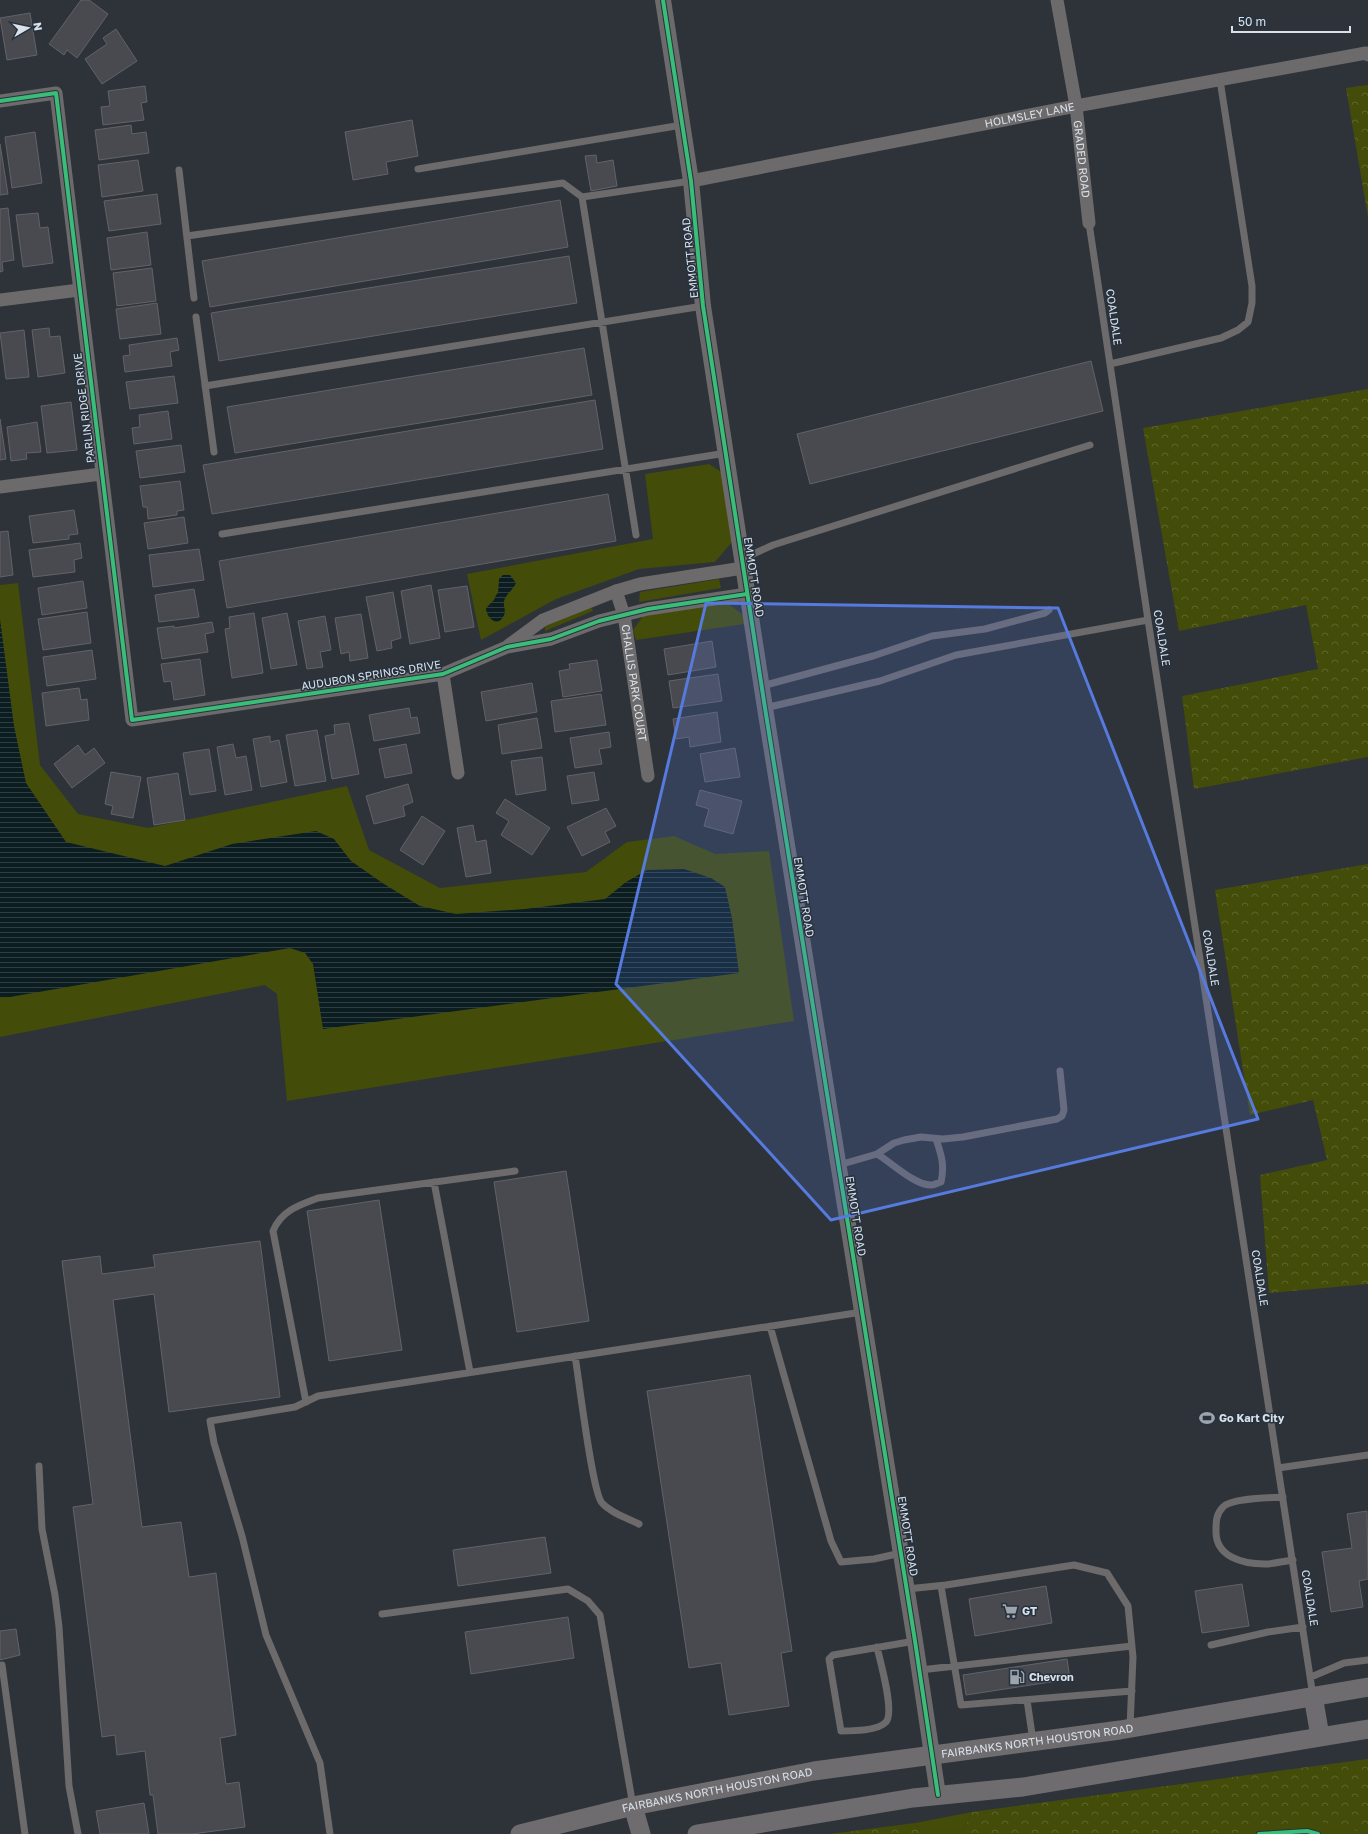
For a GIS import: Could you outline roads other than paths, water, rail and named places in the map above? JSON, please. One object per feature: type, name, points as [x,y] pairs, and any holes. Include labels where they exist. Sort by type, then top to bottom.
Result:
[{"type":"main road","name":"FAIRBANKS NORTH HOUSTON ROAD","points":[[520,1834],[633,1806],[814,1771],[933,1756],[1130,1727],[1312,1686],[1368,1687]]},
{"type":"main road","points":[[1312,1686],[1320,1736]]},
{"type":"main road","points":[[697,1834],[938,1795],[1023,1786],[1368,1729]]},
{"type":"main road","points":[[633,1806],[641,1834]]},
{"type":"street","name":"EMMOTT ROAD","points":[[663,0],[691,181],[703,306],[765,708],[920,1670],[938,1795]]},
{"type":"street","name":"GRADED ROAD","points":[[1057,0],[1076,106],[1089,223]]},
{"type":"street","name":"HOLMSLEY LANE","points":[[691,181],[1076,106],[1366,53],[1368,55]]},
{"type":"street","name":"PARLIN RIDGE DRIVE","points":[[0,101],[56,93],[132,720]]},
{"type":"street","points":[[0,300],[79,290]]},
{"type":"street","points":[[0,487],[101,474]]},
{"type":"street","name":"AUDUBON SPRINGS DRIVE","points":[[507,647],[543,620],[616,591],[640,584],[743,564]]},
{"type":"street","name":"CHALLIS PARK COURT","points":[[616,591],[624,615],[648,776]]},
{"type":"street","name":"AUDUBON SPRINGS DRIVE","points":[[132,720],[443,674],[507,647],[551,639],[599,621],[648,609],[748,594]]},
{"type":"street","points":[[443,674],[458,773]]},
{"type":"lane","points":[[1110,364],[1221,338],[1238,330],[1248,322],[1252,303],[1252,286],[1220,80]]},
{"type":"lane","points":[[418,169],[682,125]]},
{"type":"lane","points":[[179,170],[194,298]]},
{"type":"lane","points":[[582,197],[691,181]]},
{"type":"lane","points":[[187,236],[564,183],[582,197],[636,535]]},
{"type":"lane","name":"COALDALE","points":[[1089,223],[1148,620],[1312,1686]]},
{"type":"lane","points":[[205,386],[703,306]]},
{"type":"lane","points":[[196,317],[214,452]]},
{"type":"lane","points":[[743,564],[773,546],[1090,445]]},
{"type":"lane","points":[[222,534],[726,453]]},
{"type":"lane","points":[[762,686],[873,656],[932,636],[959,631],[984,629],[1045,613],[1049,610]]},
{"type":"lane","points":[[765,708],[880,681],[956,655],[1148,620]]},
{"type":"lane","points":[[838,1166],[877,1154],[894,1143],[904,1140],[921,1137],[963,1137],[1057,1119],[1062,1116],[1064,1110],[1060,1071]]},
{"type":"lane","points":[[877,1154],[890,1162],[902,1173],[916,1180],[932,1185],[941,1182],[944,1170],[943,1159],[936,1138]]},
{"type":"lane","points":[[306,1402],[273,1231],[277,1222],[283,1215],[297,1206],[318,1198],[515,1171]]},
{"type":"lane","points":[[434,1182],[470,1372]]},
{"type":"lane","points":[[330,1834],[320,1763],[266,1635],[242,1536],[214,1443],[210,1421],[295,1407],[318,1396],[862,1312]]},
{"type":"lane","points":[[770,1326],[831,1540],[842,1562],[874,1559],[901,1553]]},
{"type":"lane","points":[[575,1356],[594,1478],[601,1502],[611,1510],[639,1524]]},
{"type":"lane","points":[[1278,1468],[1368,1455]]},
{"type":"lane","points":[[39,1466],[42,1528],[55,1595],[59,1627],[69,1786],[78,1834]]},
{"type":"lane","points":[[1283,1497],[1239,1500],[1223,1506],[1216,1518],[1216,1535],[1220,1548],[1232,1558],[1265,1564],[1293,1560]]},
{"type":"lane","points":[[907,1589],[941,1586],[1074,1565],[1107,1573],[1128,1606],[1132,1646],[1130,1727]]},
{"type":"lane","points":[[941,1586],[961,1705],[1132,1691]]},
{"type":"lane","points":[[382,1614],[568,1590],[588,1601],[600,1615],[633,1806]]},
{"type":"lane","points":[[1211,1645],[1268,1632],[1303,1627]]},
{"type":"lane","points":[[877,1647],[888,1702],[889,1717],[885,1723],[877,1727],[854,1731],[842,1731],[829,1659],[833,1654],[877,1647],[915,1641]]},
{"type":"lane","points":[[920,1670],[1132,1646]]},
{"type":"lane","points":[[1312,1686],[1344,1663],[1368,1660]]},
{"type":"lane","points":[[2,1665],[25,1834]]},
{"type":"lane","points":[[1027,1700],[1033,1742]]},
{"type":"place","name":"Go Kart City","points":[[1207,1418]]},
{"type":"place","name":"GT","points":[[1010,1611]]},
{"type":"place","name":"Chevron","points":[[1017,1677]]}]
